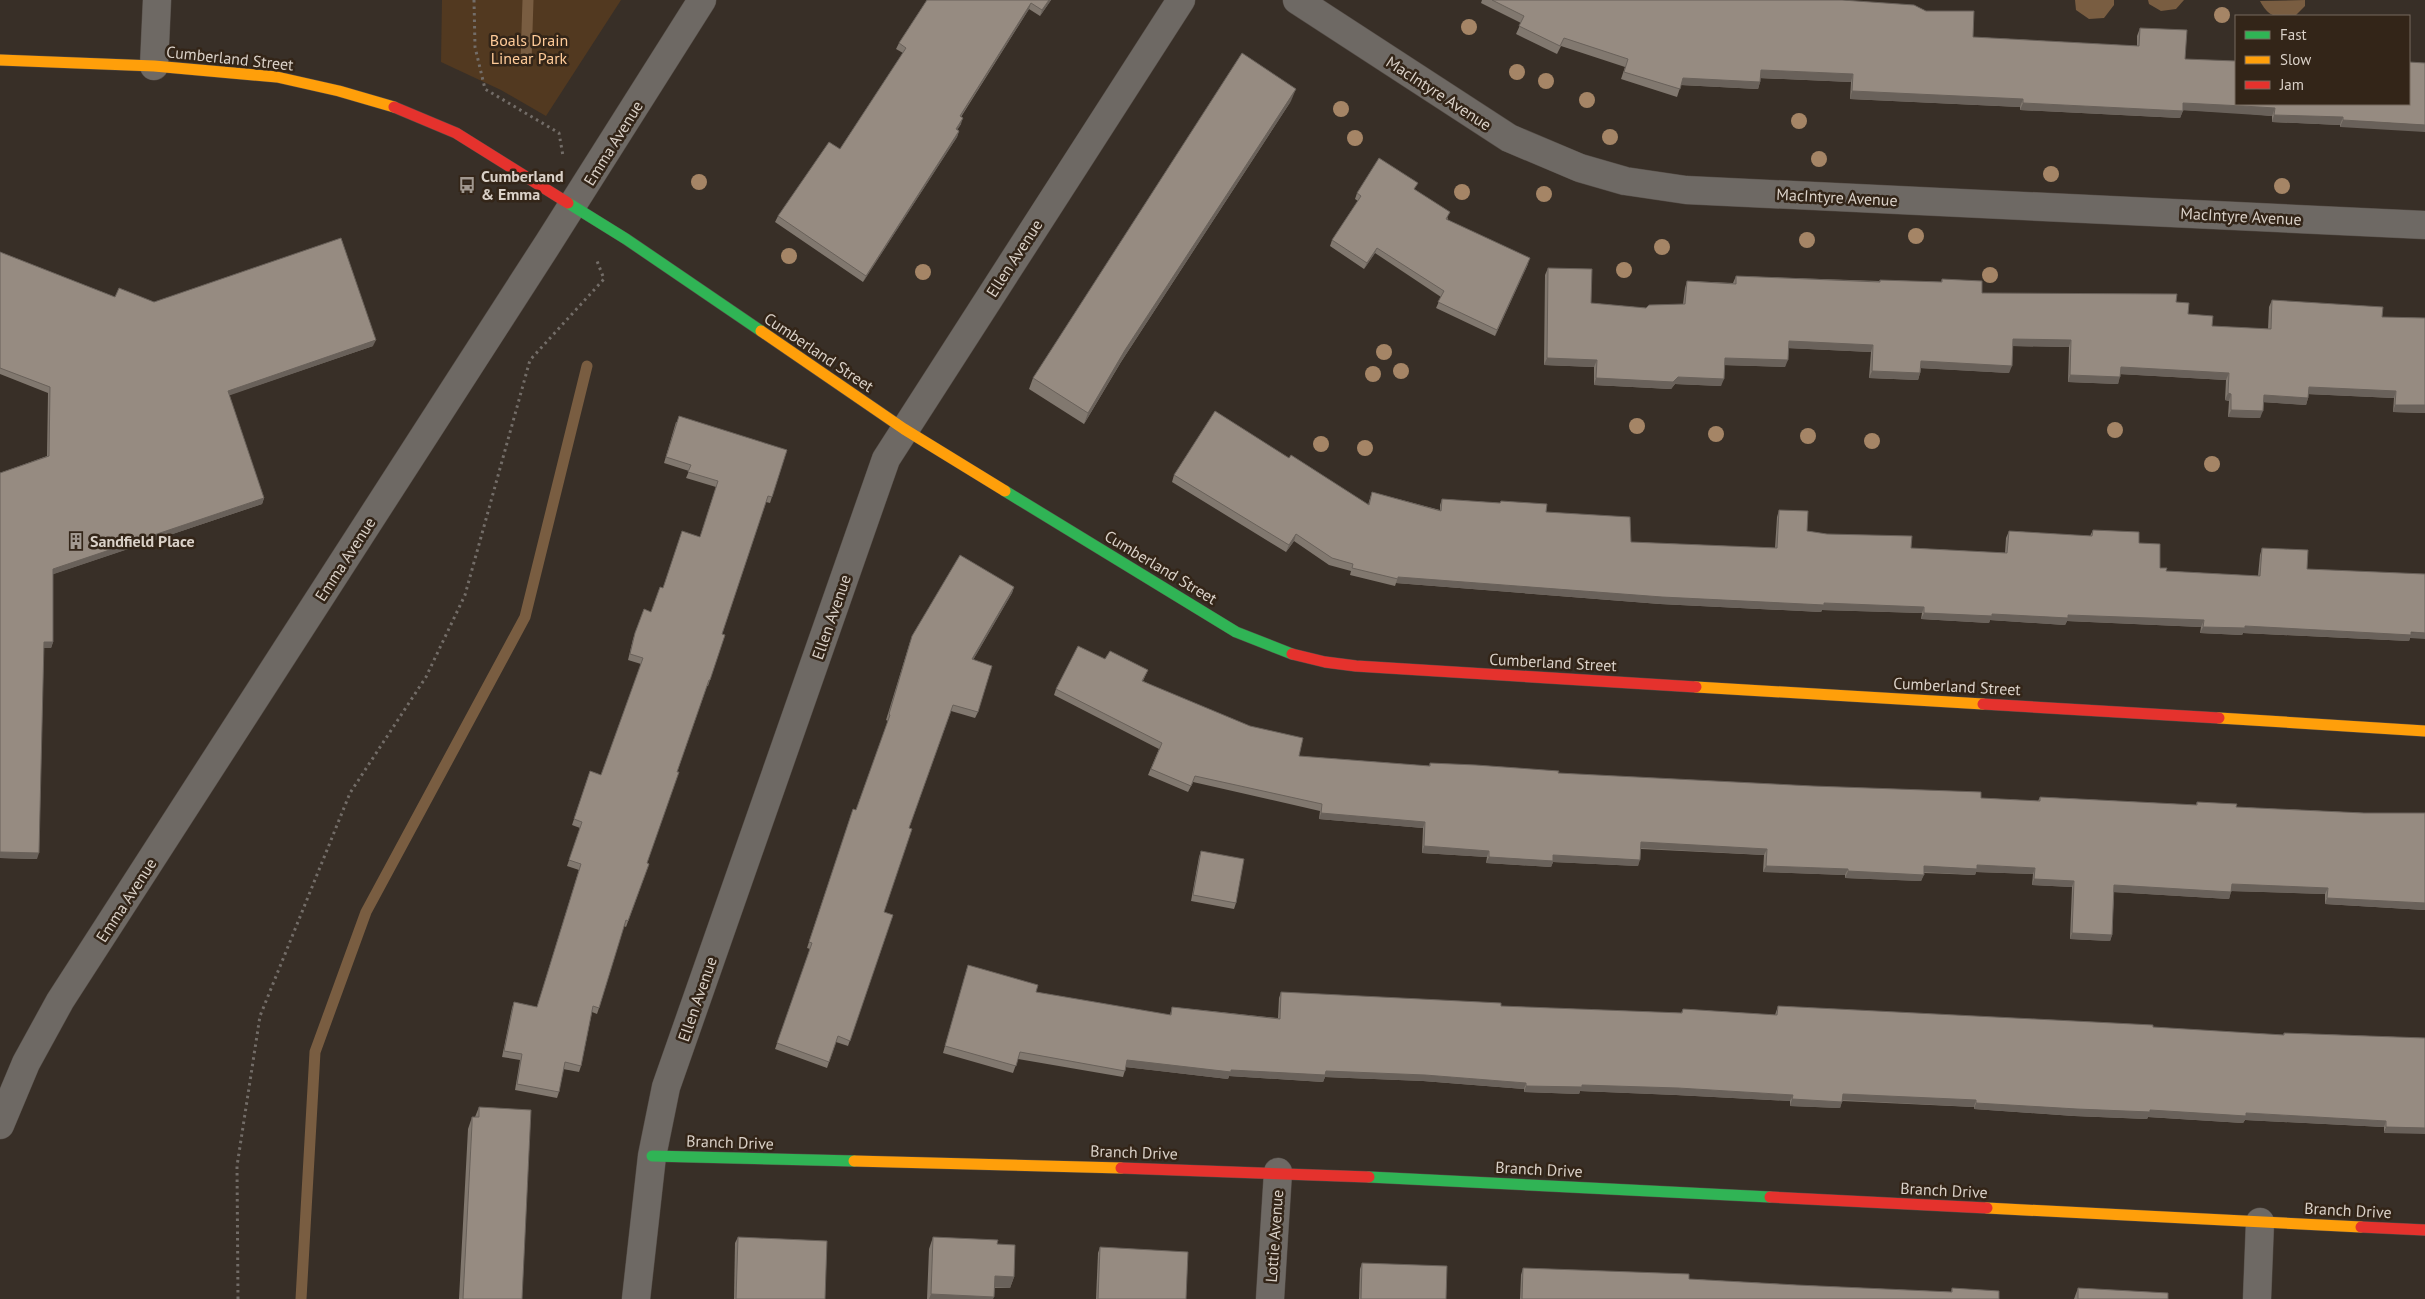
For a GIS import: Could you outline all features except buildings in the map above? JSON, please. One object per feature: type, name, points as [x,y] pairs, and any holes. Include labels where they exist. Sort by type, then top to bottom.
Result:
[{"type":"street","points":[[154,66],[157,0]]},
{"type":"street","name":"Emma Avenue","points":[[0,1125],[26,1064],[60,1001],[573,205],[702,0]]},
{"type":"street","name":"Ellen Avenue","points":[[636,1299],[652,1156],[666,1087],[886,459],[1181,0]]},
{"type":"street","name":"MacIntyre Avenue","points":[[1297,0],[1509,138],[1580,168],[1625,181],[1686,190],[2425,226]]},
{"type":"street","name":"Cumberland Street","points":[[0,60],[154,66],[277,77],[339,91],[396,108],[456,132],[573,205],[904,429],[1236,632],[1275,650],[1330,664],[2425,731]]},
{"type":"street","name":"Branch Drive","points":[[652,1156],[1278,1172],[2425,1230]]},
{"type":"street","name":"Lottie Avenue","points":[[1270,1299],[1278,1172]]},
{"type":"street","points":[[2257,1299],[2260,1222]]},
{"type":"path","points":[[474,0],[475,47],[485,90],[559,133],[573,205]]},
{"type":"path","points":[[238,1299],[237,1166],[260,1016],[350,793],[426,677],[465,595],[530,360],[604,279],[594,254]]},
{"type":"green space","name":"Boals Drain Linear Park","points":[[442,0],[621,0],[546,116],[501,90],[441,62]]},
{"type":"shaded area","points":[[2075,0],[2114,0],[2114,5],[2104,18],[2089,19],[2076,10]]},
{"type":"shaded area","points":[[2148,0],[2184,0],[2176,9],[2161,11],[2149,4]]},
{"type":"shaded area","points":[[2305,0],[2305,6],[2296,15],[2274,15],[2267,11],[2260,1]]},
{"type":"waterway","points":[[526,61],[528,0]]},
{"type":"waterway","points":[[301,1299],[315,1052],[366,912],[525,617],[587,366]]},
{"type":"traffic: fast","points":[[568,203],[626,239],[761,331]]},
{"type":"traffic: fast","points":[[1005,491],[1236,632],[1292,654]]},
{"type":"traffic: fast","points":[[652,1156],[854,1161]]},
{"type":"traffic: fast","points":[[1369,1177],[1770,1197]]},
{"type":"traffic: slow","points":[[0,60],[154,66],[277,77],[339,91],[394,107]]},
{"type":"traffic: slow","points":[[761,331],[904,429],[1005,491]]},
{"type":"traffic: slow","points":[[1696,687],[1983,704]]},
{"type":"traffic: slow","points":[[2219,718],[2425,731]]},
{"type":"traffic: slow","points":[[854,1161],[1121,1168]]},
{"type":"traffic: slow","points":[[1987,1208],[2361,1227]]},
{"type":"traffic: jam","points":[[394,107],[456,133],[568,203]]},
{"type":"traffic: jam","points":[[1292,654],[1325,662],[1356,666],[1696,687]]},
{"type":"traffic: jam","points":[[1983,704],[2219,718]]},
{"type":"traffic: jam","points":[[1121,1168],[1369,1177]]},
{"type":"traffic: jam","points":[[1770,1197],[1987,1208]]},
{"type":"traffic: jam","points":[[2361,1227],[2425,1230]]},
{"type":"place","name":"Cumberland & Emma","points":[[467,185]]},
{"type":"place","name":"Sandfield Place","points":[[76,541]]}]
